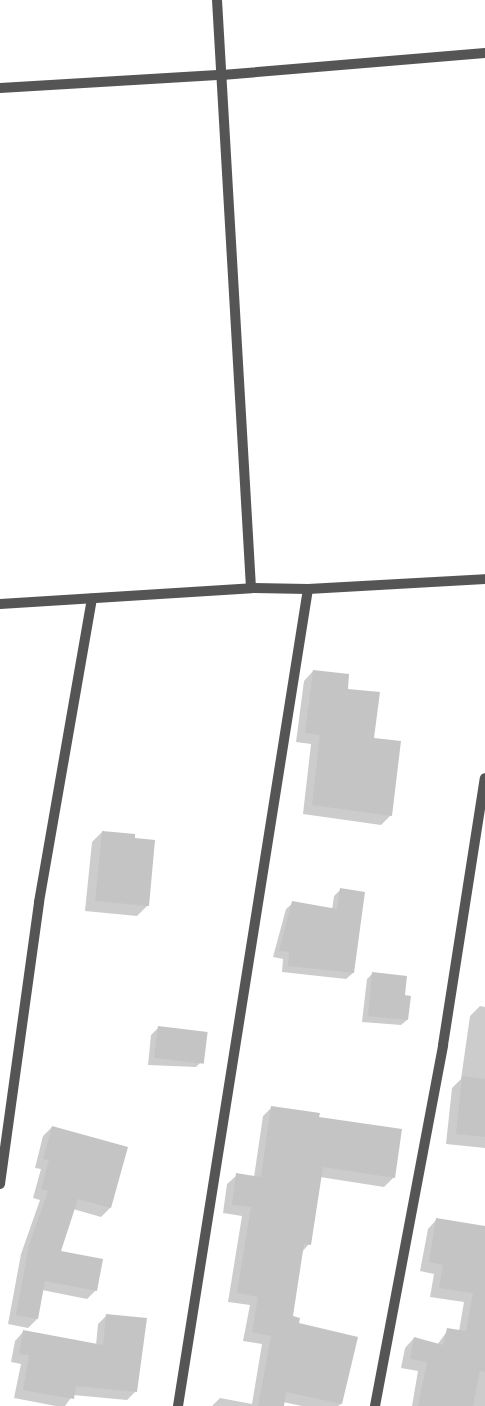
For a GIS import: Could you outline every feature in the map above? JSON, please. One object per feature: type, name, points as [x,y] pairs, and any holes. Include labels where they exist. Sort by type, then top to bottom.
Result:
[{"type":"street","points":[[217,0],[251,588]]},
{"type":"street","points":[[0,88],[222,75],[485,53]]},
{"type":"street","points":[[0,604],[251,588],[308,589],[485,579]]},
{"type":"street","points":[[178,1406],[308,589]]},
{"type":"street","points":[[0,1184],[39,902],[92,599]]},
{"type":"street","points":[[375,1406],[443,1045],[485,778]]},
{"type":"building","points":[[313,670],[349,674],[348,689],[380,692],[374,738],[401,741],[392,816],[312,805],[320,735],[305,733]]},
{"type":"building","points":[[102,831],[135,834],[135,838],[155,840],[149,906],[95,901]]},
{"type":"building","points":[[340,888],[365,892],[354,973],[288,966],[289,952],[279,951],[292,901],[337,909]]},
{"type":"building","points":[[372,972],[407,976],[405,995],[411,996],[408,1020],[368,1016]]},
{"type":"building","points":[[158,1026],[208,1032],[204,1064],[154,1058]]},
{"type":"building","points":[[462,1076],[485,1079],[485,1137],[456,1134]]},
{"type":"building","points":[[271,1106],[320,1113],[319,1117],[402,1129],[395,1178],[323,1167],[311,1245],[304,1244],[293,1316],[300,1318],[299,1323],[358,1337],[342,1404],[286,1392],[284,1406],[258,1406],[271,1336],[252,1332],[258,1297],[237,1293],[251,1207],[232,1205],[236,1173],[261,1177]]},
{"type":"building","points":[[52,1126],[128,1147],[111,1208],[78,1199],[61,1251],[103,1259],[97,1291],[45,1281],[38,1319],[16,1315],[29,1245],[48,1191],[41,1189],[49,1160],[43,1159]]},
{"type":"building","points":[[436,1218],[485,1226],[485,1372],[480,1371],[473,1406],[418,1406],[427,1362],[410,1359],[414,1337],[443,1345],[447,1328],[466,1331],[473,1293],[439,1288],[443,1265],[429,1262]]},
{"type":"building","points":[[106,1314],[147,1318],[137,1392],[76,1386],[74,1399],[23,1390],[29,1355],[19,1354],[23,1330],[103,1345]]}]
